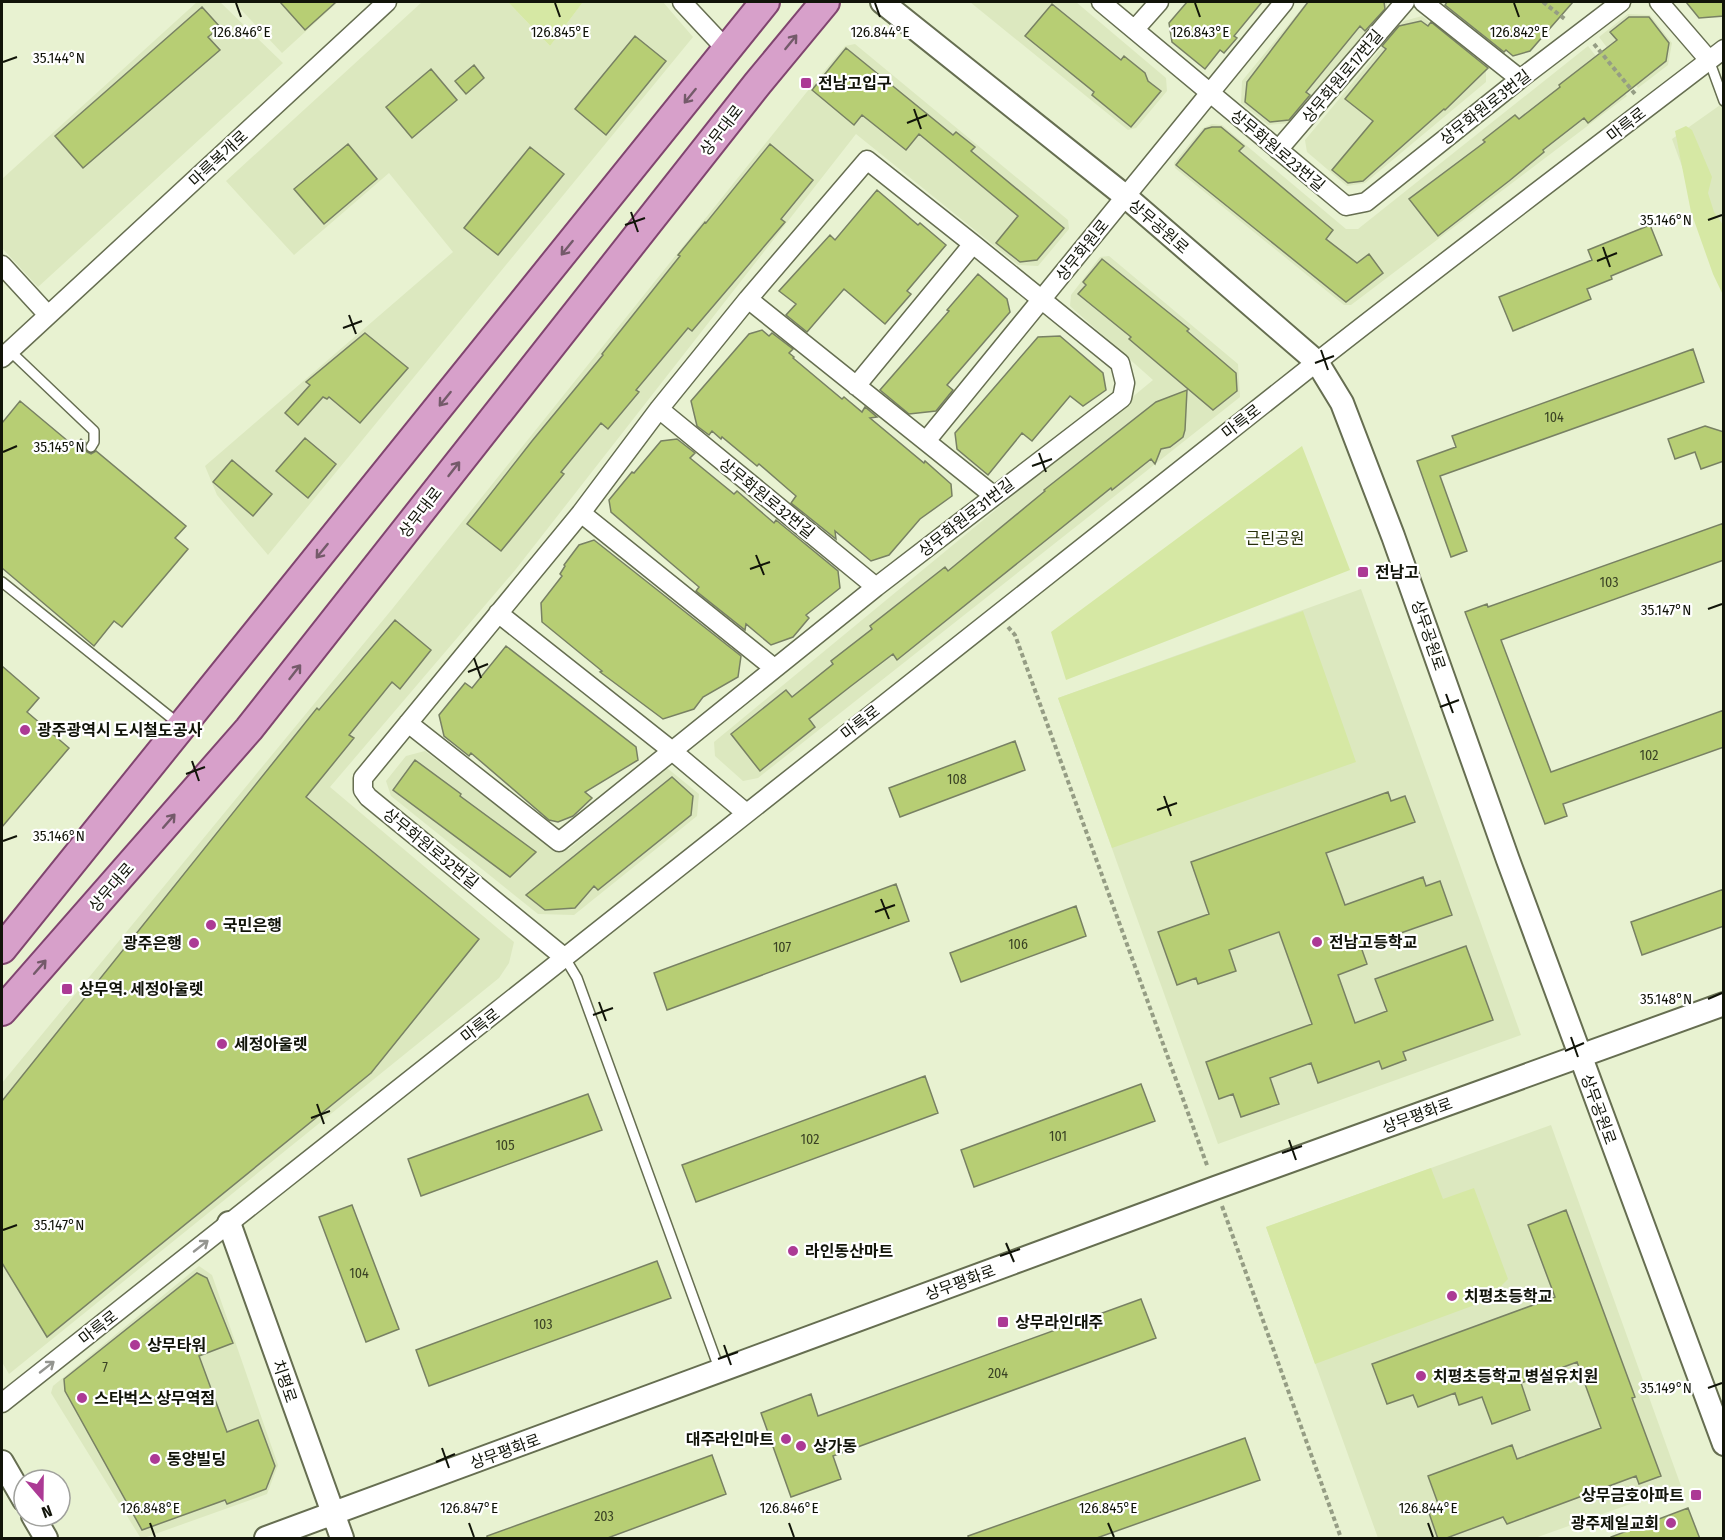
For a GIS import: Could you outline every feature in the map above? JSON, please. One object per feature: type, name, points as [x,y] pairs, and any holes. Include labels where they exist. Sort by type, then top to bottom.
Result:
[{"type":"main road","points":[[2,949],[765,2]]},
{"type":"main road","name":"상무대로","points":[[2,1011],[249,729],[825,2]]},
{"type":"street","name":"마륵복개로","points":[[6,354],[387,2]]},
{"type":"street","points":[[682,2],[727,51]]},
{"type":"street","name":"상무공원로","points":[[882,2],[1125,196],[1317,362],[1342,403],[1393,536],[1579,1056],[1724,1444]]},
{"type":"street","name":"상무화원로23번길","points":[[1101,2],[1346,206]]},
{"type":"street","points":[[1135,29],[1159,2]]},
{"type":"street","name":"상무화원로","points":[[926,441],[1284,2]]},
{"type":"street","name":"상무화원로17번길","points":[[1278,150],[1405,2]]},
{"type":"street","points":[[1423,2],[1520,78]]},
{"type":"street","name":"상무화원로3번길","points":[[1346,206],[1366,201],[1520,78],[1621,2]]},
{"type":"street","points":[[1659,2],[1716,55]]},
{"type":"street","name":"마륵로","points":[[2,1403],[565,958],[745,812],[1317,362],[1716,55]]},
{"type":"street","name":"상무화원로31번길","points":[[408,723],[559,842],[876,587],[1122,398],[1125,383],[1120,363],[867,160]]},
{"type":"street","name":"상무화원로32번길","points":[[565,958],[368,797],[363,790],[363,778],[581,513],[659,409],[748,299],[867,160]]},
{"type":"street","points":[[856,386],[973,244]]},
{"type":"street","points":[[2,265],[48,315]]},
{"type":"street","points":[[748,299],[993,495]]},
{"type":"street","name":"상무화원로32번길","points":[[659,409],[876,587]]},
{"type":"street","points":[[581,513],[774,668]]},
{"type":"street","points":[[498,613],[671,750],[745,812]]},
{"type":"street","name":"상무평화로","points":[[266,1539],[1215,1188],[1724,1004]]},
{"type":"street","name":"치평로","points":[[229,1223],[342,1539]]},
{"type":"street","points":[[2,1462],[12,1479]]},
{"type":"lane","points":[[1716,55],[1724,101]]},
{"type":"lane","points":[[6,354],[94,431],[94,442],[91,447]]},
{"type":"lane","points":[[2,582],[181,726]]},
{"type":"lane","points":[[565,958],[578,978],[720,1371]]},
{"type":"path","points":[[998,615],[1016,635],[1341,1539]]},
{"type":"shaded area","points":[[197,2],[220,2],[283,63],[38,287],[2,248],[2,179]]},
{"type":"shaded area","points":[[234,2],[338,2],[282,53]]},
{"type":"shaded area","points":[[422,2],[508,2],[550,46],[583,2],[663,2],[693,37],[268,555],[217,495],[205,466],[453,252],[389,173],[294,255],[226,181]]},
{"type":"shaded area","points":[[970,2],[1076,2],[1166,78],[1167,91],[1136,128],[1128,130]]},
{"type":"shaded area","points":[[1307,2],[1387,2],[1387,6],[1292,123],[1268,125],[1241,103],[1242,81]]},
{"type":"shaded area","points":[[1628,14],[1650,15],[1672,43],[1668,65],[1638,88],[1599,37]]},
{"type":"shaded area","points":[[1422,16],[1486,70],[1486,82],[1365,183],[1347,186],[1307,152],[1305,140],[1404,21]]},
{"type":"shaded area","points":[[855,44],[1068,220],[1069,229],[1038,266],[1018,265],[856,134],[516,569],[330,787],[514,942],[509,963],[499,978],[9,1374],[2,1362],[2,1083],[393,608],[806,93],[845,46]]},
{"type":"shaded area","points":[[1588,46],[1627,96],[1351,305],[1344,305],[1175,168],[1174,163],[1203,128],[1212,124],[1222,125],[1346,229],[1358,229]]},
{"type":"shaded area","points":[[1723,103],[1723,279],[1672,139]]},
{"type":"shaded area","points":[[1109,256],[1238,364],[1240,397],[758,778],[743,781],[715,756],[714,742],[1153,380],[1070,306],[1071,295],[1100,257]]},
{"type":"shaded area","name":"전남고등학교","points":[[1361,589],[1521,1035],[1218,1144],[1058,698]]},
{"type":"shaded area","points":[[425,751],[555,850],[569,849],[667,768],[699,794],[697,816],[574,915],[538,914],[391,796],[386,781],[406,756]]},
{"type":"shaded area","name":"치평초등학교","points":[[1551,1125],[1681,1486],[1535,1538],[1378,1538],[1266,1227]]},
{"type":"shaded area","points":[[199,1266],[212,1275],[278,1465],[267,1494],[144,1538],[140,1537],[51,1393],[53,1386]]},
{"type":"green space","points":[[508,2],[583,2],[550,46]]},
{"type":"green space","points":[[1686,126],[1692,130],[1712,177],[1708,193],[1714,212],[1723,225],[1723,295],[1691,212],[1675,131]]},
{"type":"green space","name":"근린공원","points":[[1302,446],[1350,570],[1066,680],[1051,632]]},
{"type":"green space","points":[[1303,611],[1356,762],[1112,848],[1058,698]]},
{"type":"green space","points":[[1431,1168],[1443,1199],[1474,1188],[1508,1279],[1502,1285],[1499,1296],[1315,1364],[1266,1227]]},
{"type":"building","points":[[280,2],[336,2],[305,30]]},
{"type":"building","points":[[1187,2],[1262,2],[1234,36],[1237,38],[1224,53],[1220,50],[1205,69],[1172,42],[1169,23]]},
{"type":"building","points":[[1308,2],[1384,2],[1385,9],[1365,31],[1360,26],[1306,92],[1310,95],[1289,120],[1270,122],[1245,102],[1247,82]]},
{"type":"building","points":[[1447,2],[1573,2],[1530,51],[1513,56],[1506,50],[1504,52],[1445,5]]},
{"type":"building","points":[[1686,2],[1724,2],[1724,16],[1699,18]]},
{"type":"building","points":[[1052,4],[1121,60],[1124,56],[1145,73],[1148,81],[1161,91],[1131,127],[1092,95],[1094,92],[1025,36]]},
{"type":"building","points":[[202,7],[220,27],[208,37],[220,50],[83,168],[55,136]]},
{"type":"building","points":[[1629,17],[1649,17],[1669,43],[1666,61],[1588,123],[1584,118],[1543,150],[1544,152],[1509,181],[1438,236],[1409,199],[1485,142],[1483,140],[1515,115],[1519,119],[1617,40],[1610,32]]},
{"type":"building","points":[[1421,21],[1428,26],[1431,22],[1488,68],[1445,110],[1363,181],[1348,183],[1332,170],[1373,121],[1345,99],[1386,49],[1382,46],[1399,26]]},
{"type":"building","points":[[635,36],[666,61],[606,135],[575,109]]},
{"type":"building","points":[[846,48],[953,135],[956,132],[975,147],[971,151],[1064,228],[1037,260],[1020,262],[996,243],[1018,216],[919,134],[906,150],[862,115],[854,125],[812,90]]},
{"type":"building","points":[[474,65],[484,78],[466,94],[455,81]]},
{"type":"building","points":[[431,69],[457,100],[412,138],[386,107]]},
{"type":"building","points":[[1221,127],[1244,146],[1239,151],[1333,230],[1326,239],[1357,263],[1369,254],[1383,273],[1346,302],[1176,165],[1205,129]]},
{"type":"building","points":[[348,144],[377,179],[324,224],[294,189]]},
{"type":"building","points":[[770,144],[813,180],[781,219],[785,222],[692,331],[688,328],[636,390],[639,392],[608,429],[601,423],[561,472],[564,474],[501,551],[467,524],[603,355],[680,256],[678,255]]},
{"type":"building","points":[[530,147],[564,174],[498,255],[464,228]]},
{"type":"building","points":[[877,190],[918,225],[920,223],[946,245],[907,291],[911,294],[885,324],[844,289],[807,332],[786,315],[796,304],[779,291],[830,235],[835,240]]},
{"type":"building","points":[[1650,225],[1662,255],[1611,276],[1612,279],[1587,289],[1591,299],[1513,331],[1499,297],[1592,260],[1588,250]]},
{"type":"building","points":[[1102,259],[1189,329],[1187,331],[1236,373],[1237,391],[1213,410],[1129,339],[1131,337],[1078,294],[1086,285],[1083,282]]},
{"type":"building","points":[[978,274],[1007,299],[1010,312],[947,385],[953,390],[936,411],[909,414],[880,390]]},
{"type":"building","points":[[762,330],[769,336],[772,333],[793,349],[789,353],[793,358],[842,399],[844,397],[862,412],[865,407],[877,417],[870,418],[951,484],[952,496],[920,519],[889,555],[871,561],[835,531],[836,539],[791,503],[796,496],[759,464],[757,466],[722,437],[721,439],[712,431],[709,435],[697,426],[691,401],[749,334]]},
{"type":"building","points":[[365,333],[408,368],[360,423],[329,397],[327,399],[323,397],[298,425],[285,413],[310,385],[306,382]]},
{"type":"building","points":[[1060,336],[1103,373],[1106,390],[1083,406],[1070,396],[1032,441],[1022,433],[988,475],[957,449],[955,433],[1038,337]]},
{"type":"building","points":[[1693,349],[1704,382],[1440,476],[1467,551],[1451,557],[1417,461],[1456,447],[1452,436]]},
{"type":"building","points":[[1187,390],[1183,437],[1170,447],[1161,449],[1155,464],[1151,459],[1112,490],[1111,488],[897,660],[893,654],[851,686],[809,719],[815,727],[760,771],[731,734],[786,690],[792,697],[833,664],[831,661],[872,629],[870,626],[945,567],[948,571],[1044,490],[1156,402]]},
{"type":"building","points":[[20,401],[75,447],[81,439],[86,443],[84,447],[87,452],[91,454],[96,451],[186,526],[175,538],[188,549],[122,627],[114,621],[94,646],[2,568],[2,423]]},
{"type":"building","points":[[1705,426],[1724,432],[1724,461],[1701,469],[1695,452],[1675,459],[1668,439]]},
{"type":"building","points":[[305,438],[336,464],[308,498],[276,471]]},
{"type":"building","points":[[677,439],[695,453],[690,458],[734,494],[737,491],[774,523],[776,520],[838,571],[840,588],[806,615],[809,618],[793,637],[771,645],[746,624],[745,630],[696,591],[699,587],[611,512],[609,500],[632,472],[634,473],[661,441]]},
{"type":"building","points":[[232,460],[272,494],[253,516],[213,482]]},
{"type":"building","points":[[1724,523],[1724,560],[1501,640],[1551,772],[1724,710],[1724,747],[1563,804],[1567,816],[1545,824],[1465,612],[1487,604],[1488,607]]},
{"type":"building","points":[[594,540],[741,656],[738,677],[703,697],[694,709],[663,719],[600,672],[602,671],[542,622],[541,603],[562,576],[560,574],[564,565],[579,545]]},
{"type":"building","name":"세정아울렛","points":[[395,620],[431,650],[400,689],[392,682],[349,735],[354,738],[306,797],[479,939],[371,1073],[47,1337],[2,1263],[2,1101],[317,708],[319,710]]},
{"type":"building","points":[[506,646],[636,747],[638,760],[585,792],[592,798],[573,816],[558,822],[549,820],[471,753],[469,756],[444,736],[439,715],[465,683],[472,688]]},
{"type":"building","name":"광주광역시 도시철도공사","points":[[2,666],[39,698],[27,712],[69,748],[2,827]]},
{"type":"building","points":[[1015,741],[1025,770],[900,817],[889,788]]},
{"type":"building","points":[[415,760],[536,852],[510,877],[393,790]]},
{"type":"building","points":[[672,777],[693,796],[691,815],[598,890],[594,886],[575,908],[545,910],[526,895]]},
{"type":"building","name":"전남고등학교","points":[[1388,792],[1391,801],[1405,796],[1415,822],[1326,853],[1345,905],[1423,877],[1426,886],[1440,881],[1452,915],[1361,947],[1367,964],[1338,975],[1355,1023],[1387,1011],[1375,979],[1466,946],[1493,1020],[1403,1052],[1406,1060],[1382,1069],[1379,1061],[1318,1083],[1311,1063],[1270,1078],[1279,1104],[1241,1117],[1233,1094],[1219,1099],[1206,1062],[1312,1024],[1279,932],[1229,950],[1236,971],[1198,984],[1196,978],[1177,985],[1158,932],[1209,914],[1191,862]]},
{"type":"building","points":[[896,884],[909,921],[667,1010],[654,973]]},
{"type":"building","points":[[1724,889],[1724,926],[1642,955],[1631,922]]},
{"type":"building","points":[[1076,906],[1086,936],[961,982],[950,953]]},
{"type":"building","points":[[925,1076],[938,1113],[696,1202],[682,1165]]},
{"type":"building","points":[[1141,1084],[1155,1121],[974,1187],[961,1150]]},
{"type":"building","points":[[588,1094],[602,1130],[421,1196],[408,1159]]},
{"type":"building","points":[[352,1205],[399,1329],[366,1342],[319,1217]]},
{"type":"building","name":"치평초등학교","points":[[1566,1210],[1635,1397],[1632,1398],[1661,1476],[1639,1484],[1636,1476],[1507,1524],[1503,1517],[1444,1539],[1438,1539],[1429,1513],[1440,1509],[1428,1476],[1512,1445],[1517,1459],[1601,1428],[1577,1362],[1521,1383],[1530,1410],[1492,1424],[1482,1397],[1459,1405],[1455,1393],[1418,1407],[1413,1395],[1387,1404],[1372,1364],[1555,1297],[1528,1225]]},
{"type":"building","points":[[657,1261],[671,1298],[429,1386],[416,1350]]},
{"type":"building","points":[[197,1273],[207,1278],[233,1343],[199,1356],[227,1432],[258,1420],[275,1466],[266,1489],[227,1504],[225,1500],[142,1530],[65,1391],[64,1379]]},
{"type":"building","points":[[1141,1299],[1156,1338],[833,1456],[841,1479],[791,1497],[761,1413],[811,1394],[818,1416]]},
{"type":"building","points":[[1245,1438],[1260,1480],[1094,1539],[969,1539],[968,1536]]},
{"type":"building","points":[[712,1455],[726,1494],[605,1539],[487,1539],[487,1536]]},
{"type":"building","name":"광주제일교회","points":[[1688,1508],[1700,1539],[1611,1539],[1611,1537]]},
{"type":"place","name":"전남고입구","points":[[806,83]]},
{"type":"place","name":"전남고","points":[[1363,572]]},
{"type":"place","name":"광주광역시 도시철도공사","points":[[25,730]]},
{"type":"place","name":"국민은행","points":[[211,925]]},
{"type":"place","name":"전남고등학교","points":[[1317,942]]},
{"type":"place","name":"광주은행","points":[[194,943]]},
{"type":"place","name":"상무역. 세정아울렛","points":[[67,989]]},
{"type":"place","name":"세정아울렛","points":[[222,1044]]},
{"type":"place","name":"라인동산마트","points":[[793,1251]]},
{"type":"place","name":"치평초등학교","points":[[1452,1296]]},
{"type":"place","name":"상무라인대주","points":[[1003,1322]]},
{"type":"place","name":"상무타워","points":[[135,1345]]},
{"type":"place","name":"치평초등학교 병설유치원","points":[[1421,1376]]},
{"type":"place","name":"스타벅스 상무역점","points":[[82,1398]]},
{"type":"place","name":"대주라인마트","points":[[786,1439]]},
{"type":"place","name":"상가동","points":[[801,1446]]},
{"type":"place","name":"동양빌딩","points":[[155,1459]]},
{"type":"place","name":"상무금호아파트","points":[[1696,1495]]},
{"type":"place","name":"광주제일교회","points":[[1671,1523]]}]
